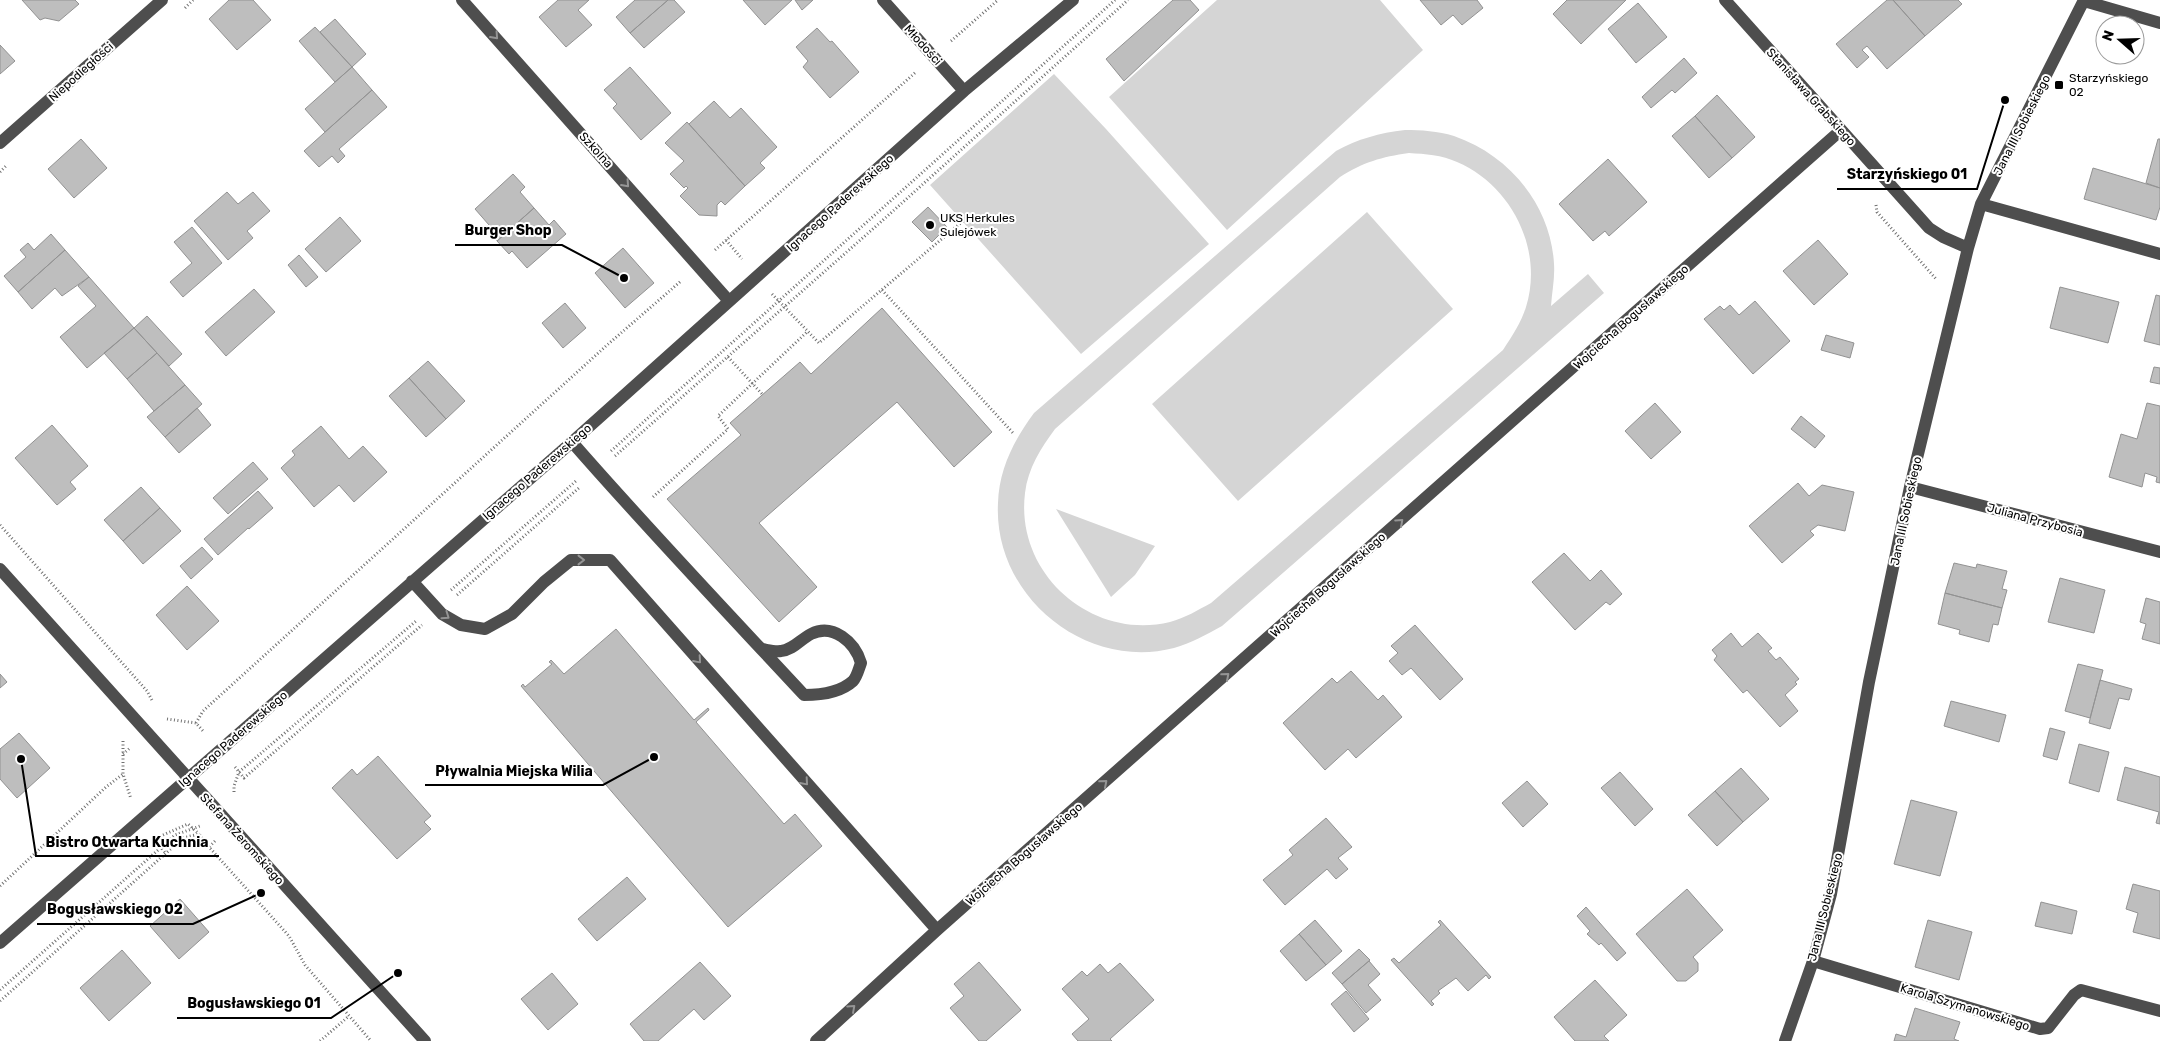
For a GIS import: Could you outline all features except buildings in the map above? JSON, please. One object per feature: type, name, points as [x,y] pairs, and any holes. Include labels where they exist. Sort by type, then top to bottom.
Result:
[{"type":"street","name":"Niepodległości","points":[[0,144],[162,0]]},
{"type":"street","name":"Szkolna","points":[[462,0],[730,301]]},
{"type":"street","name":"Młodości","points":[[883,0],[964,91]]},
{"type":"street","name":"Ignacego Paderewskiego","points":[[0,943],[572,442],[964,91],[1073,0]]},
{"type":"street","name":"Stanisława Grabskiego","points":[[1725,0],[1929,228],[1943,237],[1968,248]]},
{"type":"street","points":[[2084,0],[2160,23]]},
{"type":"street","name":"Jana III Sobieskiego","points":[[1786,1041],[1813,961],[1837,866],[1869,682],[1910,487],[1968,248],[1982,204],[2084,0]]},
{"type":"street","name":"Wojciecha Bogusławskiego","points":[[816,1041],[937,930],[1840,130]]},
{"type":"street","points":[[1982,204],[2160,254]]},
{"type":"street","points":[[572,442],[804,695],[824,695],[844,686],[854,680],[861,663],[859,655],[852,644],[840,635],[828,631],[812,633],[783,652],[762,649]]},
{"type":"street","name":"Juliana Przybosia","points":[[1910,487],[2160,552]]},
{"type":"street","points":[[412,582],[436,608],[461,625],[486,629],[512,614],[544,582],[571,560],[610,560],[937,930]]},
{"type":"street","name":"Stefana Żeromskiego","points":[[0,569],[425,1041]]},
{"type":"street","name":"Karola Szymanowskiego","points":[[1813,961],[2040,1029],[2048,1028],[2074,995],[2082,990],[2160,1011]]},
{"type":"path","points":[[196,723],[203,711],[606,346],[998,0]]},
{"type":"path","points":[[234,795],[234,786],[239,772],[436,608],[596,469],[1115,0]]},
{"type":"path","points":[[239,772],[244,778],[436,608],[728,357],[1128,0]]},
{"type":"path","points":[[784,307],[820,343],[963,221]]},
{"type":"path","points":[[882,290],[1014,434]]},
{"type":"path","points":[[636,512],[728,429],[718,416],[808,331]]},
{"type":"path","points":[[728,357],[762,395]]},
{"type":"path","points":[[0,525],[147,691],[155,704]]},
{"type":"path","points":[[0,886],[123,774]]},
{"type":"path","points":[[0,990],[175,835],[204,824],[217,811]]},
{"type":"path","points":[[163,834],[188,824],[199,834],[289,936],[305,965],[371,1041]]},
{"type":"path","points":[[209,847],[232,827]]},
{"type":"path","points":[[0,1000],[183,838],[199,834]]},
{"type":"path","points":[[12,990],[15,994]]},
{"type":"path","points":[[320,1041],[349,1016]]},
{"type":"shaded area","points":[[1217,0],[1380,0],[1423,50],[1227,230],[1109,97]]},
{"type":"shaded area","points":[[1054,74],[1209,244],[1081,354],[930,185]]},
{"type":"shaded area","points":[[1395,131],[1423,131],[1454,136],[1492,156],[1509,169],[1524,185],[1536,203],[1545,222],[1551,242],[1554,280],[1551,306],[1588,274],[1604,293],[1222,626],[1174,648],[1140,652],[1108,648],[1077,636],[1050,619],[1028,595],[1011,568],[1000,537],[998,503],[1001,478],[1014,444],[1034,413],[1336,151],[1361,140]],"holes":[[[1409,153],[1445,158],[1476,172],[1493,186],[1507,203],[1518,221],[1526,242],[1530,263],[1530,285],[1524,313],[1503,350],[1211,603],[1191,614],[1170,622],[1141,625],[1113,621],[1087,611],[1064,595],[1046,574],[1032,550],[1025,523],[1025,493],[1029,475],[1040,451],[1055,429],[1340,177],[1357,167],[1381,158]]]},
{"type":"shaded area","points":[[1367,212],[1453,309],[1238,501],[1152,404]]},
{"type":"shaded area","points":[[1056,509],[1155,546],[1135,575],[1111,597]]},
{"type":"place","name":"Starzyńskiego 02","points":[[2059,85]]},
{"type":"place","name":"Starzyńskiego 01","points":[[2005,100]]},
{"type":"place","name":"UKS Herkules Sulejówek","points":[[930,225]]},
{"type":"place","name":"Burger Shop","points":[[624,278]]},
{"type":"place","name":"Pływalnia Miejska Wilia","points":[[654,757]]},
{"type":"place","name":"Bistro Otwarta Kuchnia","points":[[21,759]]},
{"type":"place","name":"Bogusławskiego 02","points":[[261,893]]},
{"type":"place","name":"Bogusławskiego 01","points":[[398,973]]}]
